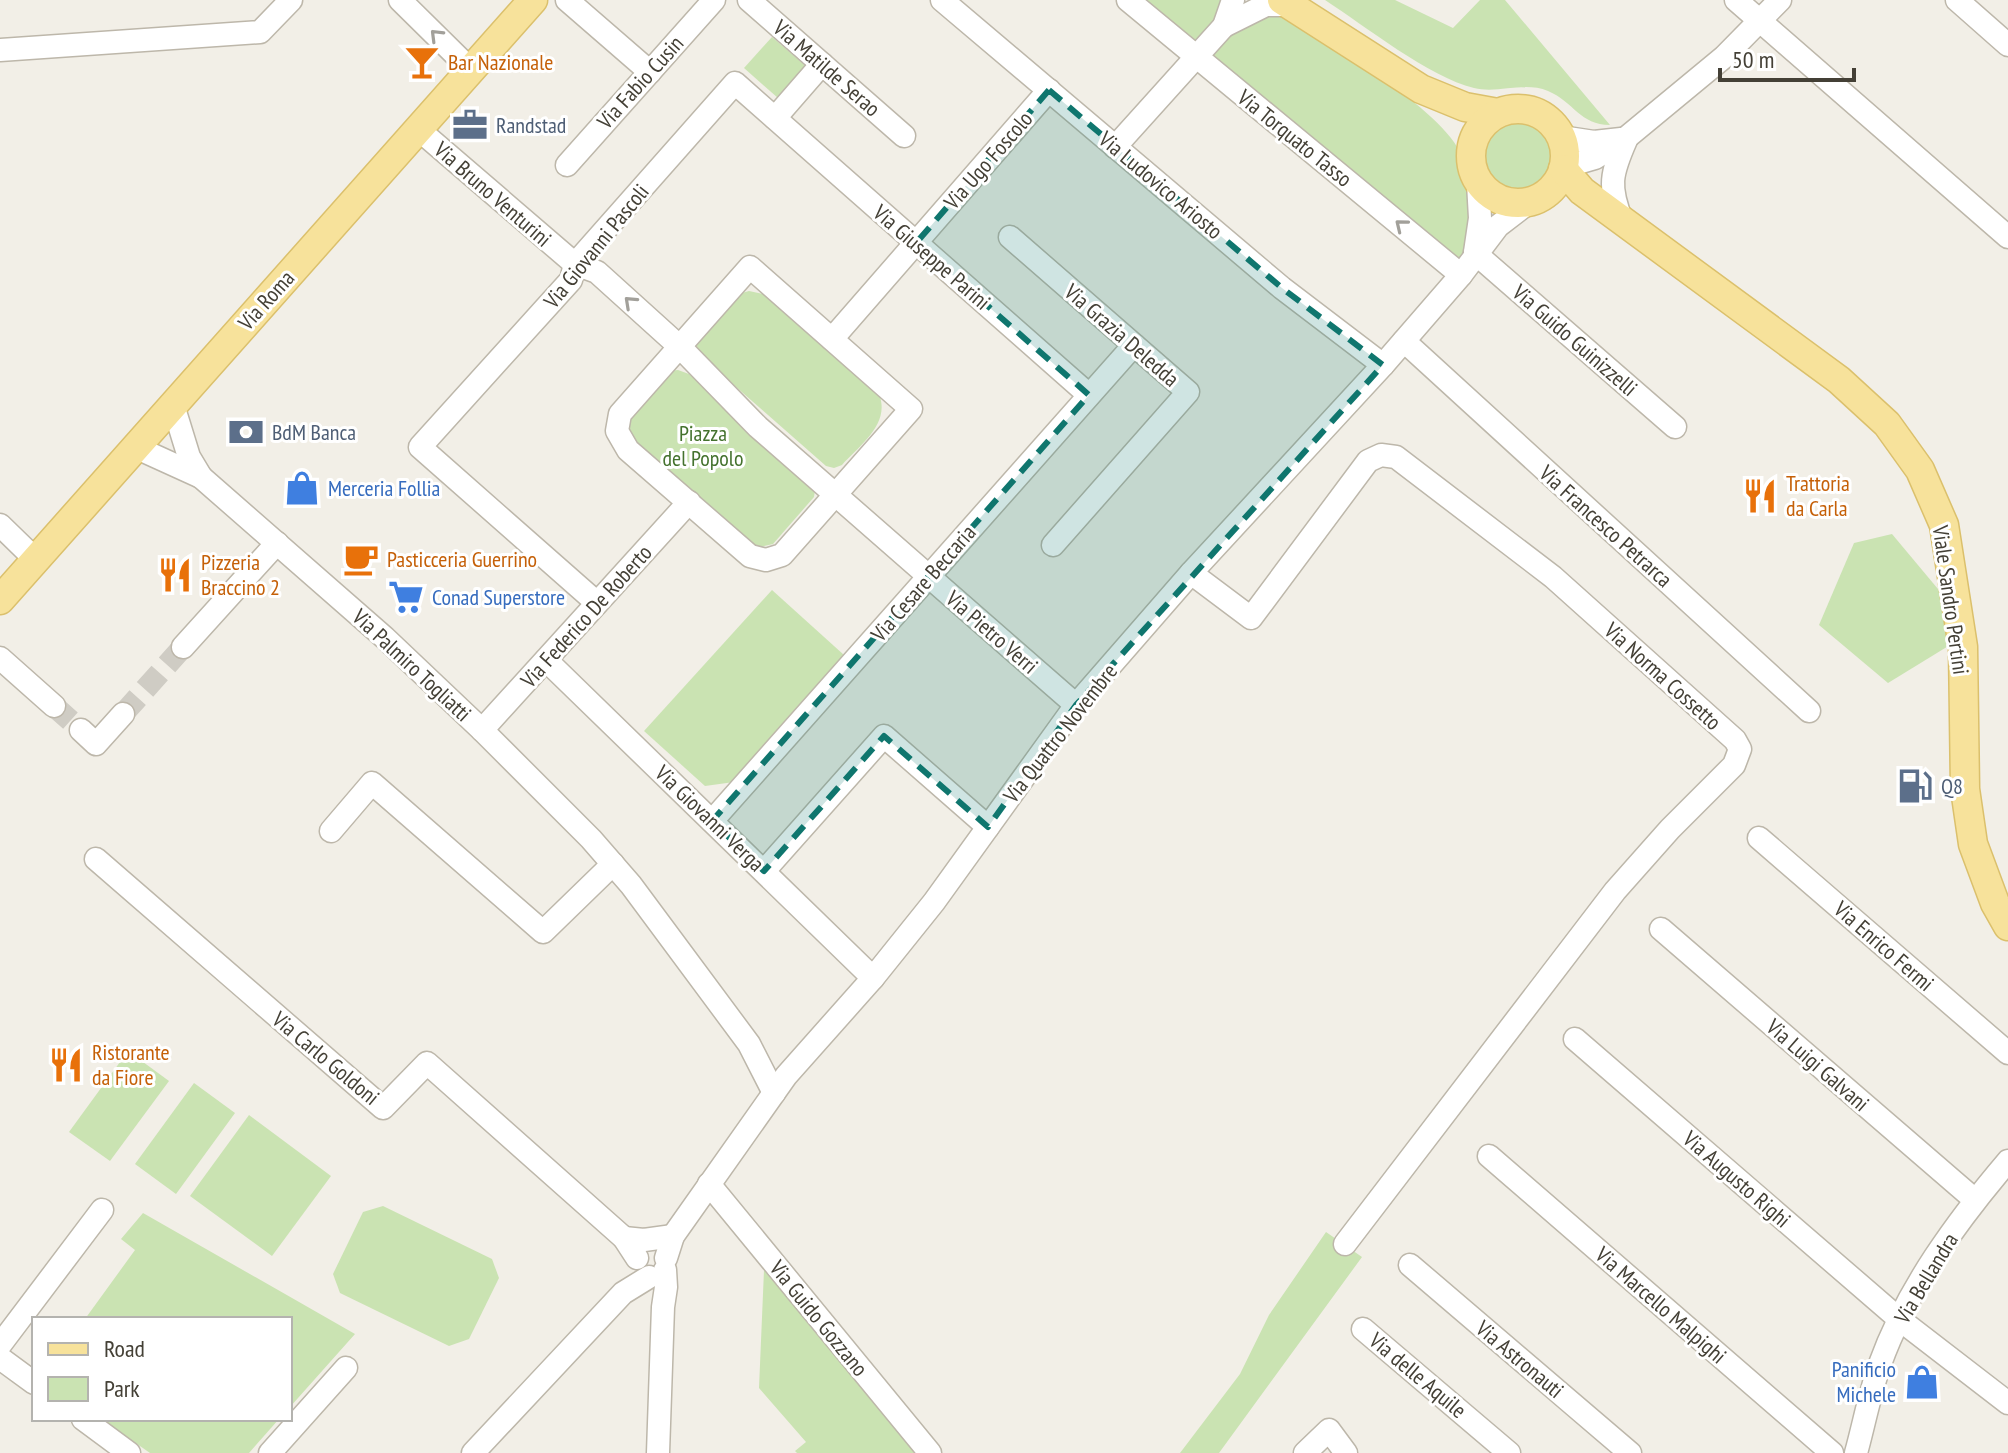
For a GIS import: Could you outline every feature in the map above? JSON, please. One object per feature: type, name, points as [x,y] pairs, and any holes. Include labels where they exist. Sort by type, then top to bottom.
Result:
[{"type":"main road","name":"Via Roma","points":[[0,600],[533,0]]},
{"type":"main road","points":[[1288,2],[1421,89],[1465,107],[1498,113],[1523,109],[1546,118],[1561,137],[1565,152],[1564,168],[1548,193],[1532,202]]},
{"type":"main road","points":[[1421,89],[1463,134],[1470,148],[1471,167],[1478,183]]},
{"type":"main road","points":[[1470,148],[1485,121],[1498,113]]},
{"type":"main road","name":"Viale Sandro Pertini","points":[[1564,168],[1582,191],[1839,380],[1887,424],[1920,470],[1944,525],[1963,647],[1965,789],[1973,844],[1995,903],[2008,926]]},
{"type":"main road","name":"Viale Sandro Pertini","points":[[1478,183],[1500,201],[1571,207],[1622,221]]},
{"type":"street","points":[[0,50],[260,32],[291,0]]},
{"type":"street","points":[[400,0],[471,70]]},
{"type":"street","points":[[567,0],[650,72]]},
{"type":"street","name":"Via Fabio Cusin","points":[[567,165],[714,0]]},
{"type":"street","name":"Via Matilde Serao","points":[[749,0],[904,136]]},
{"type":"street","name":"Via Ludovico Ariosto","points":[[942,0],[1282,288],[1383,365]]},
{"type":"street","name":"Via Torquato Tasso","points":[[1128,0],[1461,275]]},
{"type":"street","points":[[1224,26],[1233,0]]},
{"type":"street","points":[[1736,0],[2008,237]]},
{"type":"street","points":[[1564,168],[1595,158],[1626,138],[1724,57],[1780,0]]},
{"type":"street","points":[[1957,0],[2008,45]]},
{"type":"street","points":[[1115,147],[1224,26],[1266,5],[1288,2]]},
{"type":"street","points":[[775,118],[822,64]]},
{"type":"street","name":"Via Giovanni Pascoli","points":[[597,603],[420,447],[571,280],[575,264],[735,83],[775,118]]},
{"type":"street","name":"Via Ugo Foscolo","points":[[832,339],[1049,90]]},
{"type":"street","name":"Via Giuseppe Parini","points":[[775,118],[1089,395]]},
{"type":"street","name":"Via Bruno Venturini","points":[[418,129],[575,264],[597,272],[680,347]]},
{"type":"street","points":[[1561,137],[1594,142],[1626,138]]},
{"type":"street","points":[[1622,221],[1612,196],[1613,175],[1626,138]]},
{"type":"street","points":[[1475,253],[1480,218],[1478,183]]},
{"type":"street","name":"Via Quattro Novembre","points":[[658,1453],[666,1287],[650,1263],[673,1236],[780,1084],[873,978],[934,902],[1076,705],[1191,573],[1383,365],[1461,275],[1498,226],[1532,202]]},
{"type":"street","name":"Via Grazia Deledda","points":[[1010,237],[1188,392],[1053,545]]},
{"type":"street","name":"Via Guido Guinizzelli","points":[[1475,253],[1675,427]]},
{"type":"street","points":[[750,267],[832,339],[911,409],[782,555],[766,560],[750,556],[628,450],[617,431],[620,414],[750,267]]},
{"type":"street","name":"Via Francesco Petrarca","points":[[1404,341],[1809,711]]},
{"type":"street","name":"Via Cesare Beccaria","points":[[712,821],[1134,345]]},
{"type":"street","points":[[680,347],[758,427],[835,495]]},
{"type":"street","name":"Via Palmiro Togliatti","points":[[173,405],[189,457],[201,477]]},
{"type":"street","name":"Via Palmiro Togliatti","points":[[143,438],[169,437],[189,457]]},
{"type":"street","name":"Via Palmiro Togliatti","points":[[143,438],[201,477],[385,638],[482,730],[613,864],[780,1084]]},
{"type":"street","name":"Via Norma Cossetto","points":[[1191,573],[1251,618],[1368,461],[1381,455],[1396,457],[1553,577],[1735,740],[1740,749],[1734,765],[1680,818],[1615,891],[1345,1244]]},
{"type":"street","name":"Via Pietro Verri","points":[[835,495],[1076,705]]},
{"type":"street","name":"Via Federico De Roberto","points":[[482,730],[689,502]]},
{"type":"street","points":[[0,525],[36,560]]},
{"type":"street","points":[[183,647],[277,543]]},
{"type":"street","points":[[0,658],[54,706]]},
{"type":"street","name":"Via Giovanni Verga","points":[[546,660],[873,978]]},
{"type":"street","points":[[81,730],[96,744],[123,714]]},
{"type":"street","points":[[764,871],[884,736],[988,827]]},
{"type":"street","points":[[331,831],[372,783],[543,932],[613,864]]},
{"type":"street","name":"Via Enrico Fermi","points":[[1759,838],[2008,1053]]},
{"type":"street","name":"Via Carlo Goldoni","points":[[96,859],[383,1108],[427,1063],[650,1263]]},
{"type":"street","name":"Via Luigi Galvani","points":[[1661,929],[1975,1200]]},
{"type":"street","name":"Via Augusto Righi","points":[[1575,1039],[1899,1319],[2008,1403]]},
{"type":"street","name":"Via Marcello Malpighi","points":[[1489,1156],[1832,1453]]},
{"type":"street","name":"Via Bellandra","points":[[1856,1453],[1880,1365],[1899,1319],[1975,1200],[2008,1161]]},
{"type":"street","name":"Via Guido Gozzano","points":[[709,1184],[930,1453]]},
{"type":"street","points":[[0,1345],[102,1210]]},
{"type":"street","points":[[624,1238],[644,1240],[673,1236]]},
{"type":"street","points":[[473,1453],[650,1263]]},
{"type":"street","name":"Via Astronauti","points":[[1410,1265],[1630,1453]]},
{"type":"street","name":"Via delle Aquile","points":[[1363,1329],[1509,1453]]},
{"type":"street","points":[[0,1358],[32,1382]]},
{"type":"street","points":[[270,1453],[346,1368]]},
{"type":"street","points":[[86,1421],[129,1453]]},
{"type":"street","points":[[1305,1453],[1329,1430],[1346,1453]]},
{"type":"highlighted area","points":[[1049,90],[1282,288],[1383,365],[1076,705],[988,827],[884,736],[764,871],[712,821],[1089,395],[916,243]]},
{"type":"green space","points":[[1136,0],[1238,0],[1195,48]]},
{"type":"green space","points":[[1258,0],[1371,70],[1429,114],[1450,136],[1462,156],[1469,191],[1468,238],[1457,263],[1206,57]]},
{"type":"green space","points":[[1325,0],[1395,0],[1453,28],[1480,0],[1505,0],[1610,125],[1591,121],[1557,96],[1539,88],[1492,90],[1456,82],[1418,62]]},
{"type":"green space","points":[[772,37],[806,66],[778,98],[744,68]]},
{"type":"green space","points":[[1517,117],[1532,120],[1544,129],[1553,141],[1556,156],[1553,171],[1544,183],[1532,192],[1517,195],[1502,192],[1490,183],[1481,171],[1478,156],[1481,141],[1490,129],[1502,120]]},
{"type":"green space","name":"Piazza del Popolo","points":[[749,291],[763,294],[880,397],[882,407],[876,426],[842,465],[834,468],[826,466],[703,358],[697,347],[697,338],[735,295]]},
{"type":"green space","name":"Piazza del Popolo","points":[[669,371],[689,374],[812,482],[814,497],[773,544],[749,546],[636,447],[628,432],[630,416]]},
{"type":"green space","points":[[1892,534],[1948,601],[1950,645],[1888,683],[1819,625],[1854,543]]},
{"type":"green space","points":[[772,590],[844,655],[734,782],[705,786],[644,731]]},
{"type":"green space","points":[[128,1051],[169,1081],[110,1161],[69,1132]]},
{"type":"green space","points":[[194,1083],[235,1113],[176,1194],[135,1164]]},
{"type":"green space","points":[[249,1115],[331,1176],[272,1256],[190,1196]]},
{"type":"green space","points":[[383,1206],[492,1259],[499,1278],[469,1339],[449,1346],[340,1293],[333,1274],[363,1212]]},
{"type":"green space","points":[[143,1213],[355,1334],[292,1405],[292,1317],[86,1317],[135,1250],[121,1239]]},
{"type":"green space","points":[[1326,1232],[1362,1257],[1219,1453],[1180,1453],[1240,1374],[1269,1315]]},
{"type":"green space","points":[[764,1270],[918,1453],[795,1451],[806,1442],[759,1388]]},
{"type":"green space","points":[[104,1421],[277,1421],[249,1453],[150,1453]]},
{"type":"tunnel","points":[[123,714],[183,647]]},
{"type":"tunnel","points":[[54,706],[81,730]]},
{"type":"place","name":"Bar Nazionale","points":[[422,62]]},
{"type":"place","name":"Randstad","points":[[470,125]]},
{"type":"place","name":"BdM Banca","points":[[246,432]]},
{"type":"place","name":"Merceria Follia","points":[[302,488]]},
{"type":"place","name":"Trattoria da Carla","points":[[1760,496]]},
{"type":"place","name":"Pasticceria Guerrino","points":[[361,559]]},
{"type":"place","name":"Pizzeria Braccino 2","points":[[175,575]]},
{"type":"place","name":"Conad Superstore","points":[[406,597]]},
{"type":"place","name":"Q8","points":[[1915,786]]},
{"type":"place","name":"Ristorante da Fiore","points":[[66,1065]]},
{"type":"place","name":"Panificio Michele","points":[[1922,1382]]}]
